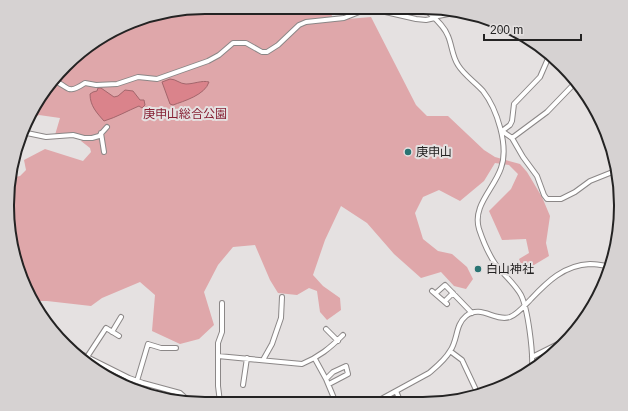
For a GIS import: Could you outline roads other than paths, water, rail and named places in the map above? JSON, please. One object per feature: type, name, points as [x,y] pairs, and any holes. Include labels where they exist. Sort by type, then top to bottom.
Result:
[{"type":"street","points":[[58,83],[69,90],[75,90],[85,83],[96,85],[117,84],[138,77],[157,79],[219,56],[233,43],[246,43],[262,52],[267,52],[278,45],[298,25],[306,22],[344,18],[356,14]]},
{"type":"street","points":[[394,14],[426,20],[443,15]]},
{"type":"street","points":[[431,14],[448,36],[457,64],[463,72],[484,92],[502,131],[504,157],[501,168],[477,214],[478,222],[479,229],[491,258],[522,296],[528,324],[532,363]]},
{"type":"street","points":[[502,131],[510,125],[512,121],[514,104],[540,77],[547,61]]},
{"type":"street","points":[[512,138],[547,112],[572,86]]},
{"type":"street","points":[[28,133],[50,138],[73,135],[84,138],[92,138],[99,136],[107,127]]},
{"type":"street","points":[[502,131],[512,138],[523,158],[537,176],[547,199],[561,199],[575,192],[590,181],[611,173]]},
{"type":"street","points":[[101,134],[104,152]]},
{"type":"street","points":[[386,397],[429,373],[436,367],[450,351],[454,342],[457,327],[466,316],[478,311],[506,318],[512,317],[557,274],[578,266],[589,264],[604,265]]},
{"type":"street","points":[[453,293],[446,302],[434,292],[445,285],[453,293],[472,313]]},
{"type":"street","points":[[263,360],[272,344],[281,318],[282,297]]},
{"type":"street","points":[[219,397],[218,343],[222,332],[222,303]]},
{"type":"street","points":[[112,332],[121,316]]},
{"type":"street","points":[[87,355],[106,328],[119,336]]},
{"type":"street","points":[[326,329],[338,341]]},
{"type":"street","points":[[218,356],[302,364],[315,359],[328,350],[343,335]]},
{"type":"street","points":[[137,381],[148,344],[161,348],[176,348]]},
{"type":"street","points":[[532,357],[551,347]]},
{"type":"street","points":[[450,351],[462,360],[476,389]]},
{"type":"street","points":[[243,385],[247,358]]},
{"type":"street","points":[[315,359],[333,397]]},
{"type":"street","points":[[94,361],[128,378],[180,393],[182,395]]},
{"type":"street","points":[[326,379],[333,372],[346,366],[348,374],[328,384]]},
{"type":"street","points":[[396,392],[399,397]]},
{"type":"place","name":"庚申山","points":[[408,152]]},
{"type":"place","name":"白山神社","points":[[478,269]]},
{"type":"park label","name":"庚申山総合公園","points":[[185,114]]}]
